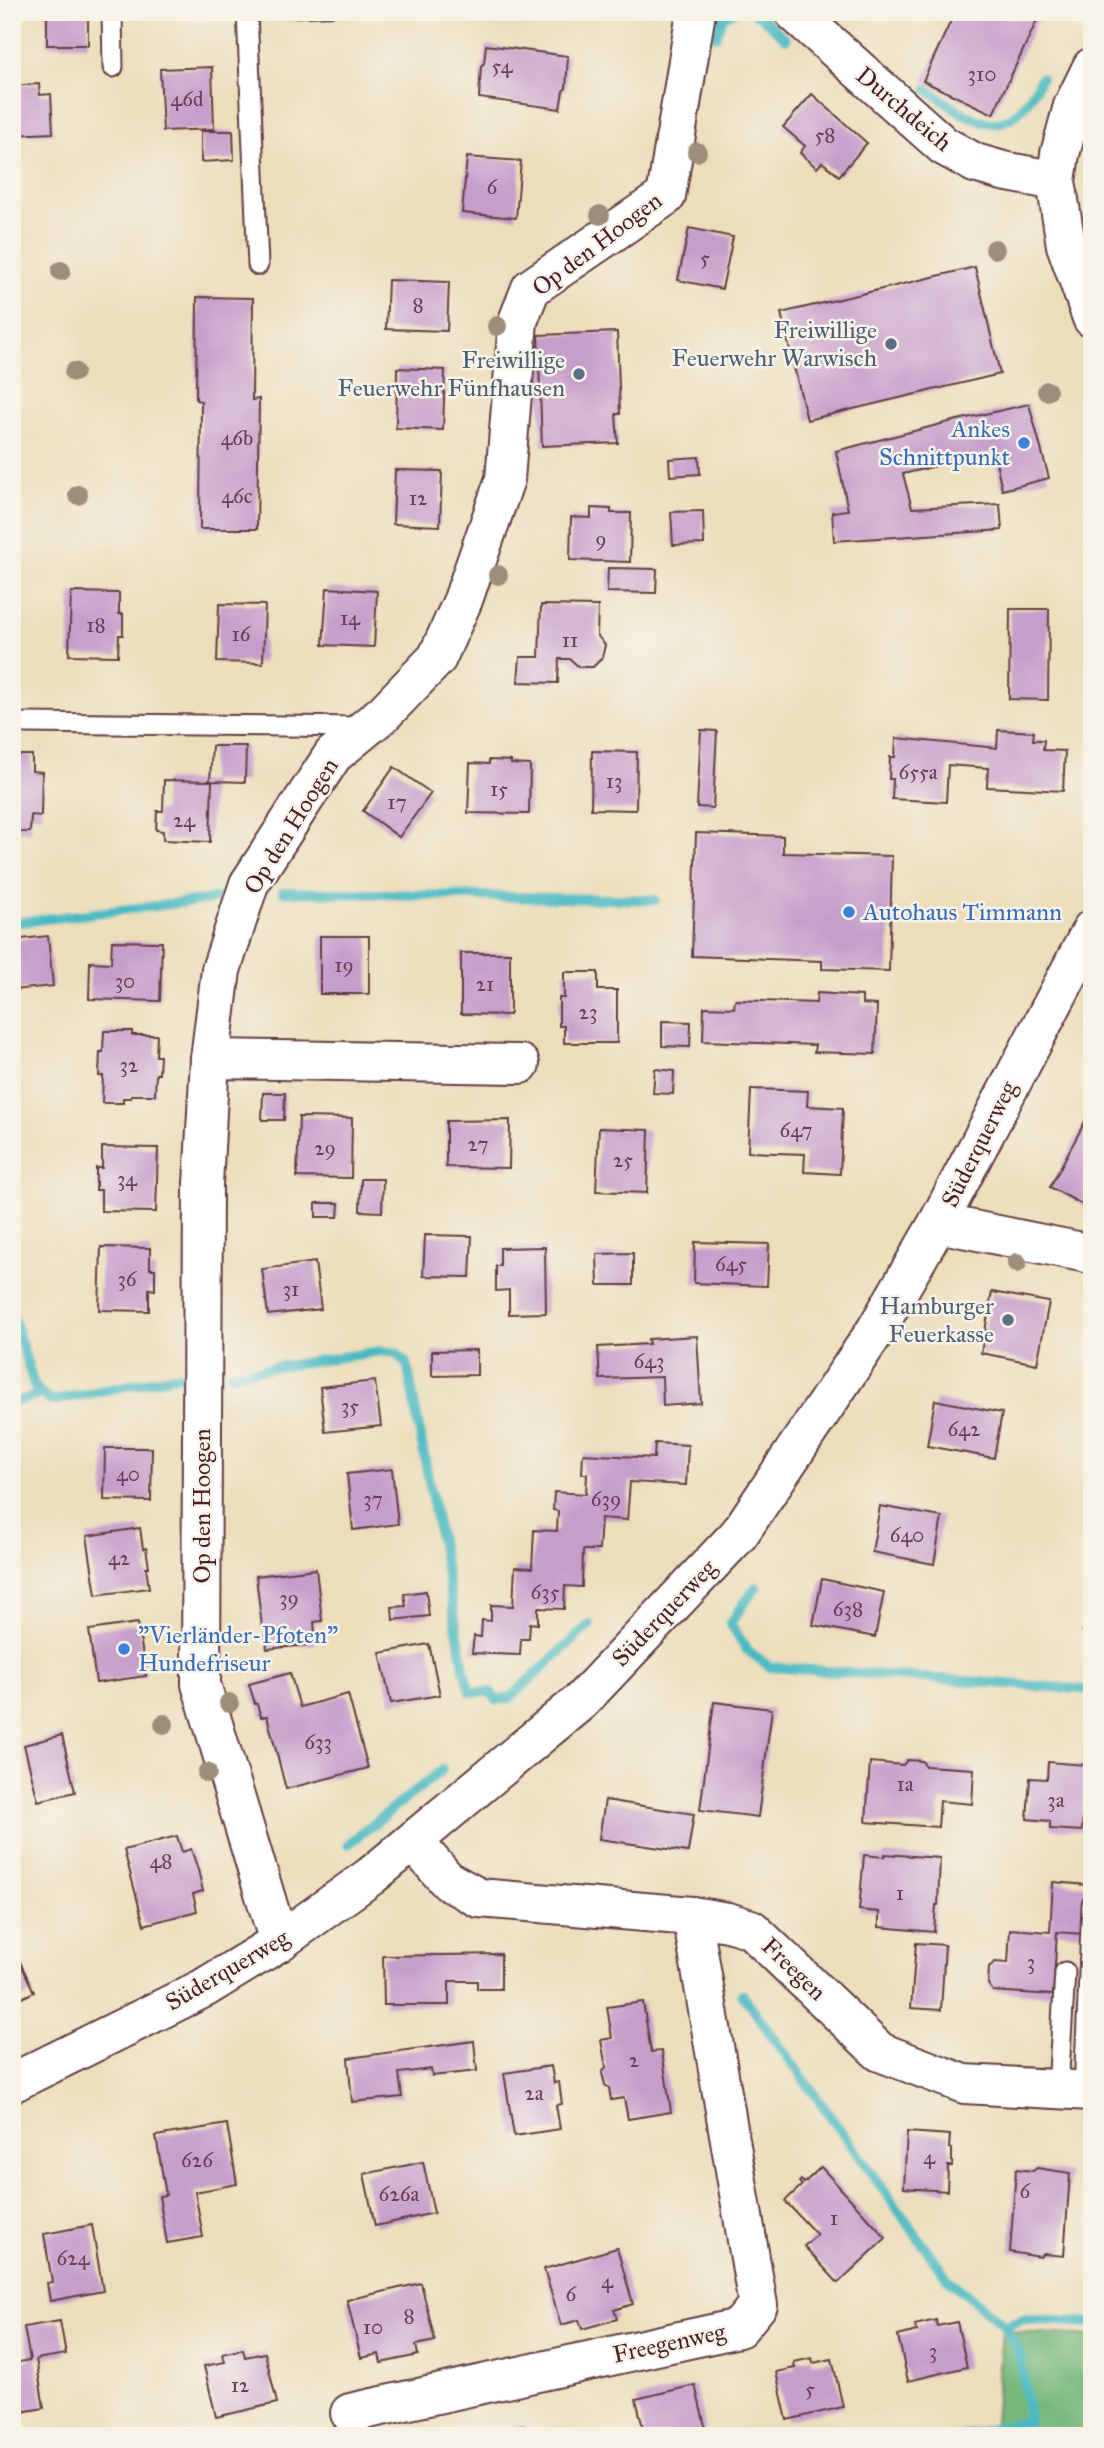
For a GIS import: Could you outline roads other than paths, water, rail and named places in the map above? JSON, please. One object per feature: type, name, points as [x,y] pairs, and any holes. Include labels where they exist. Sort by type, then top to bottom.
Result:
[{"type":"street","name":"Op den Hoogen","points":[[279,1942],[201,1684],[203,1184],[210,1059],[221,970],[249,884],[333,755],[367,727],[437,658],[464,600],[505,479],[518,321],[531,288],[666,196],[696,12]]},
{"type":"street","name":"Durchdeich","points":[[793,12],[944,146],[975,163],[1056,181]]},
{"type":"street","points":[[1092,67],[1073,106],[1056,181],[1066,245],[1092,318]]},
{"type":"street","name":"Süderquerweg","points":[[12,2083],[204,1988],[279,1942],[371,1876],[580,1701],[739,1534],[876,1330],[938,1223],[1092,929]]},
{"type":"street","points":[[210,1059],[520,1064]]},
{"type":"street","points":[[938,1223],[1092,1254]]},
{"type":"street","name":"Freegen","points":[[413,1841],[447,1881],[479,1898],[692,1916],[751,1929],[880,2052],[964,2084],[1078,2091]]},
{"type":"street","name":"Freegenweg","points":[[351,2413],[739,2328],[758,2305],[692,1916]]},
{"type":"lane","points":[[112,12],[113,67]]},
{"type":"lane","points":[[247,12],[258,265]]},
{"type":"lane","name":"Op den Hoogen","points":[[24,723],[367,727]]},
{"type":"lane","points":[[1078,2091],[1092,1905]]},
{"type":"lane","points":[[1065,1972],[1078,2091]]},
{"type":"waterway","points":[[716,36],[723,17],[733,12]]},
{"type":"waterway","points":[[752,12],[786,39]]},
{"type":"waterway","points":[[927,89],[961,112],[976,120],[990,123],[1004,121],[1016,114],[1029,100],[1041,78]]},
{"type":"waterway","points":[[283,892],[655,900]]},
{"type":"waterway","points":[[12,923],[221,898]]},
{"type":"waterway","points":[[12,1314],[35,1388],[51,1401],[181,1375]]},
{"type":"waterway","points":[[231,1374],[381,1351],[396,1353],[407,1364],[470,1692],[491,1692],[496,1700],[510,1698],[590,1624]]},
{"type":"waterway","points":[[12,1403],[42,1394]]},
{"type":"waterway","points":[[756,1587],[730,1623],[747,1650],[770,1667],[1092,1690]]},
{"type":"waterway","points":[[348,1844],[442,1770]]},
{"type":"waterway","points":[[742,1994],[948,2279],[1005,2326],[1020,2356],[1029,2421],[963,2436]]},
{"type":"waterway","points":[[1005,2326],[1023,2319],[1092,2323]]},
{"type":"place","name":"Freiwillige Feuerwehr Warwisch","points":[[891,344]]},
{"type":"place","name":"Freiwillige Feuerwehr Fünfhausen","points":[[579,374]]},
{"type":"place","name":"Ankes Schnittpunkt","points":[[1024,443]]},
{"type":"place","name":"Autohaus Timmann","points":[[849,912]]},
{"type":"place","name":"Hamburger Feuerkasse","points":[[1008,1320]]},
{"type":"place","name":"\"Vierländer-Pfoten\" Hundefriseur","points":[[124,1649]]}]
